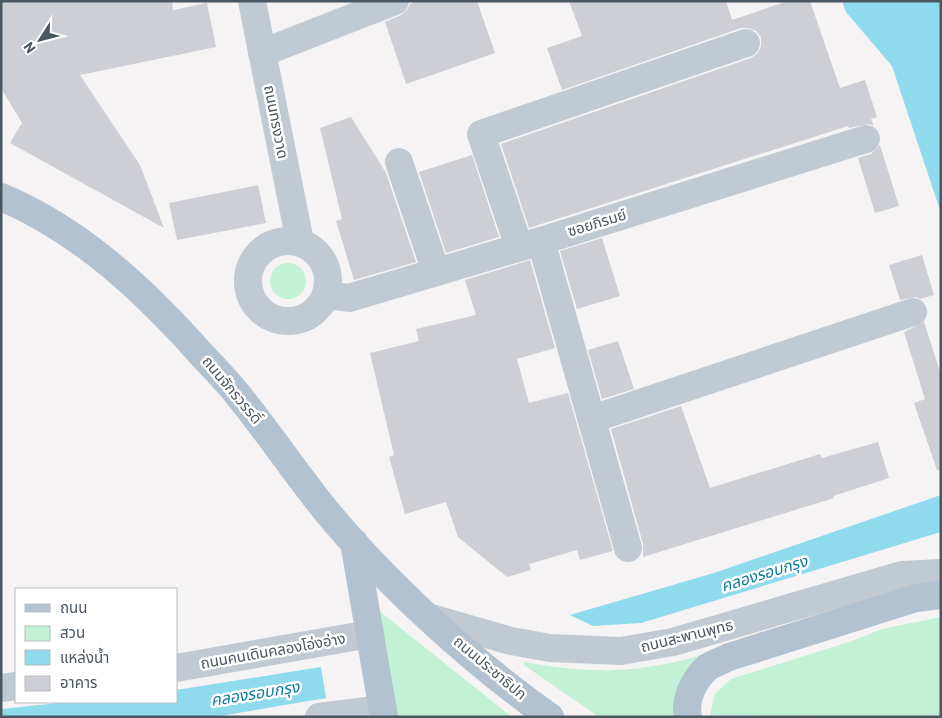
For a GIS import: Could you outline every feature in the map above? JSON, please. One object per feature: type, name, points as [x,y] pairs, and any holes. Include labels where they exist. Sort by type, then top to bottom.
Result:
[{"type":"main road","name":"ถนนจักรวรรดิ์","points":[[1,197],[34,211],[112,265],[170,319],[241,398],[322,506],[354,542],[431,618]]},
{"type":"main road","points":[[354,542],[382,708]]},
{"type":"main road","points":[[688,717],[686,710],[689,696],[694,684],[708,667],[729,657],[916,598],[941,595]]},
{"type":"main road","name":"ถนนประชาธิปก","points":[[431,618],[476,658],[550,717]]},
{"type":"street","name":"ถนนทรงวาด","points":[[252,1],[300,242]]},
{"type":"street","points":[[262,53],[395,1]]},
{"type":"street","points":[[628,548],[592,419],[530,244],[481,134],[746,43]]},
{"type":"street","name":"ซอยภิรมย์","points":[[326,295],[349,298],[866,140]]},
{"type":"street","points":[[399,162],[436,272]]},
{"type":"street","points":[[287,240],[300,242],[312,248],[324,263],[329,282],[326,295],[320,307],[310,316],[284,321],[271,318],[259,310],[248,286],[248,272],[253,259],[262,249],[274,242],[287,240]]},
{"type":"street","points":[[592,419],[913,312]]},
{"type":"street","name":"ถนนสะพานพุทธ","points":[[431,618],[511,641],[550,648],[621,651],[673,642],[902,575],[941,573]]},
{"type":"street","name":"ถนนคนเดินคลองโอ่งอ่าง","points":[[178,668],[372,642]]},
{"type":"street","points":[[1,688],[15,686]]},
{"type":"street","points":[[319,717],[382,708]]},
{"type":"green space","points":[[288,263],[295,264],[301,268],[305,274],[305,288],[301,294],[295,298],[288,299],[281,298],[275,294],[271,288],[270,281],[271,274],[275,268],[281,264]]},
{"type":"green space","points":[[378,610],[512,717],[397,717]]},
{"type":"green space","points":[[941,617],[941,717],[710,715],[715,694],[731,679],[849,642],[882,629]]},
{"type":"green space","points":[[704,654],[677,689],[674,717],[599,717],[524,665],[524,662],[571,669],[615,670],[659,665]]},
{"type":"water","points":[[842,1],[941,1],[941,213],[892,66],[846,12]]},
{"type":"water","name":"คลองรอบกรุง","points":[[941,495],[941,532],[641,623],[593,626],[570,615],[714,573]]},
{"type":"water","name":"คลองรอบกรุง","points":[[321,667],[326,698],[214,717],[1,717],[1,709],[58,703],[178,703],[178,690]]},
{"type":"building","points":[[1,1],[172,1],[173,10],[207,3],[216,47],[80,75],[140,165],[164,228],[10,143],[22,123],[1,88]]},
{"type":"building","points":[[418,1],[477,1],[495,53],[406,84],[385,22],[401,15],[410,4]]},
{"type":"building","points":[[569,1],[726,1],[732,20],[788,1],[810,1],[840,88],[865,80],[877,117],[871,119],[874,126],[869,124],[849,128],[848,126],[529,228],[501,144],[751,58],[758,53],[761,46],[761,37],[756,31],[741,28],[562,90],[547,48],[582,36]]},
{"type":"building","points":[[351,117],[386,173],[416,262],[354,280],[336,221],[342,219],[320,128]]},
{"type":"building","points":[[880,145],[899,206],[875,213],[858,158],[871,154]]},
{"type":"building","points":[[472,155],[499,237],[446,253],[419,172]]},
{"type":"building","points":[[258,185],[266,223],[177,240],[169,203]]},
{"type":"building","points":[[602,238],[620,296],[577,309],[560,251]]},
{"type":"building","points":[[922,255],[934,295],[920,299],[916,297],[900,300],[889,265]]},
{"type":"building","points":[[530,260],[555,348],[517,359],[529,403],[568,393],[613,551],[580,560],[577,550],[529,564],[531,570],[507,577],[458,537],[446,502],[405,514],[389,457],[394,455],[370,353],[419,341],[416,329],[476,315],[465,280]]},
{"type":"building","points":[[924,322],[941,375],[941,470],[937,470],[914,403],[925,399],[904,332]]},
{"type":"building","points":[[618,341],[634,389],[602,399],[588,350]]},
{"type":"building","points":[[681,406],[710,488],[820,454],[822,458],[878,442],[889,478],[833,496],[834,498],[643,557],[643,544],[611,429]]}]
